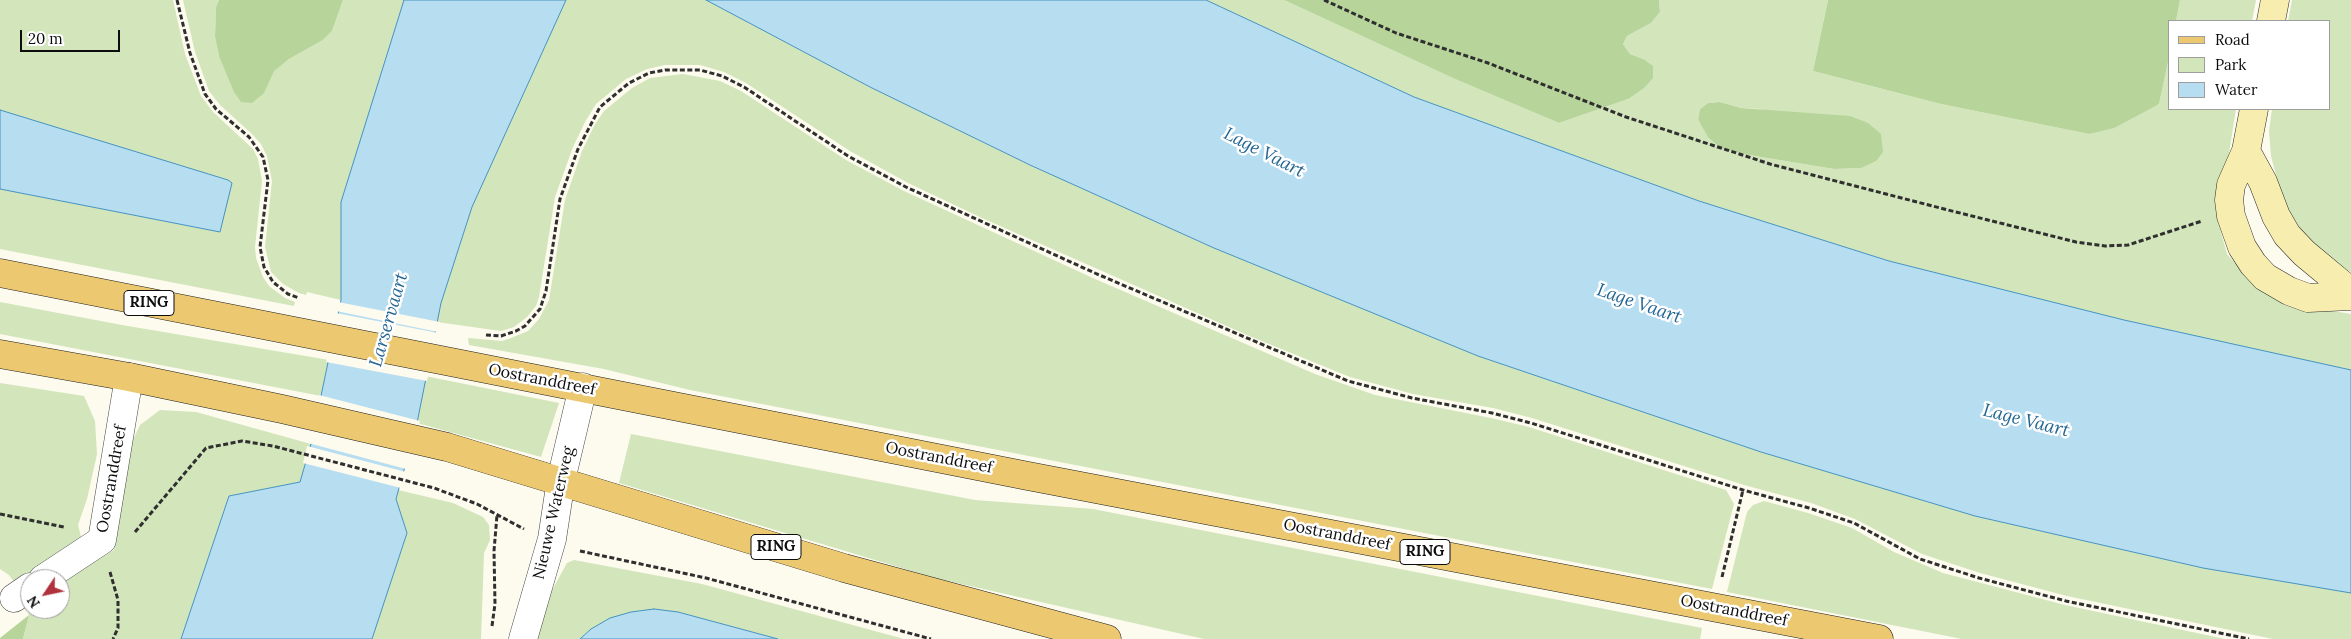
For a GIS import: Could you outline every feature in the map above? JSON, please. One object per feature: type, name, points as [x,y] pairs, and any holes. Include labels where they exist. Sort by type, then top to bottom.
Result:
[{"type":"main road","name":"Oostranddreef","points":[[0,273],[1018,474],[1714,607],[1786,630],[1878,639]]},
{"type":"main road","name":"RING","points":[[0,354],[282,409],[447,447],[561,480],[844,568],[1107,639]]},
{"type":"street","points":[[2271,20],[2275,0]]},
{"type":"street","points":[[2254,110],[2246,151],[2231,185],[2231,216],[2236,232],[2253,264],[2277,285],[2308,298],[2351,296]]},
{"type":"street","points":[[2246,151],[2263,182],[2276,216],[2287,235],[2308,257],[2351,292]]},
{"type":"street","name":"Oostranddreef","points":[[58,569],[102,540],[129,378]]},
{"type":"street","name":"Nieuwe Waterweg","points":[[523,639],[552,539],[561,480],[583,387]]},
{"type":"path","points":[[177,0],[190,53],[205,94],[216,109],[249,137],[263,157],[268,180],[260,247],[267,274],[273,282],[288,294],[307,300]]},
{"type":"path","points":[[1324,0],[1396,33],[1488,63],[1626,117],[1770,164],[2076,242],[2105,246],[2128,245],[2209,220]]},
{"type":"path","points":[[482,334],[501,336],[516,331],[525,326],[540,309],[546,291],[560,199],[578,149],[600,107],[629,83],[649,73],[666,70],[700,70],[722,76],[744,87],[840,151],[906,187],[998,230],[1325,372],[1376,390],[1492,413],[1531,423],[1742,490],[1809,508],[1854,524],[1920,559],[1979,578],[2066,601],[2250,639]]},
{"type":"path","points":[[273,446],[458,496],[529,531],[582,552],[706,578],[931,639]]},
{"type":"path","points":[[1714,607],[1742,490]]},
{"type":"path","points":[[492,630],[495,604],[494,551],[497,515]]},
{"type":"path","points":[[102,540],[118,600],[118,628],[113,639]]},
{"type":"green space","points":[[0,0],[173,0],[185,54],[201,96],[213,112],[253,149],[258,159],[262,181],[255,247],[256,258],[263,277],[269,286],[285,298],[295,302],[294,306],[0,249],[0,189],[220,232],[228,180],[0,110]]},
{"type":"green space","points":[[183,0],[219,0],[216,7],[215,37],[219,56],[273,71],[289,59],[323,40],[332,31],[343,0],[404,0],[342,202],[341,300],[307,292],[306,295],[299,293],[283,284],[271,272],[265,247],[272,181],[267,156],[261,144],[220,105],[209,91],[195,52]]},
{"type":"green space","points":[[219,0],[343,0],[332,31],[323,40],[289,59],[274,71],[264,93],[252,103],[241,102],[234,92],[219,56],[215,37],[216,7]]},
{"type":"green space","points":[[566,0],[706,0],[870,87],[1030,165],[1214,248],[1478,356],[1761,452],[1975,516],[2203,568],[2351,593],[2351,639],[2273,639],[2067,596],[1980,573],[1922,554],[1855,519],[1811,503],[1744,485],[1532,418],[1493,408],[1413,394],[1350,377],[1247,335],[982,218],[908,183],[850,151],[746,83],[724,72],[700,65],[665,65],[647,69],[626,79],[596,104],[573,147],[555,197],[539,297],[536,306],[527,317],[514,327],[501,331],[437,322],[441,303],[472,207]]},
{"type":"green space","points":[[1206,0],[1284,0],[1455,79],[1559,123],[1628,99],[1643,59],[1630,54],[1623,44],[1627,36],[1651,23],[1660,12],[1659,0],[1828,0],[1813,71],[1941,104],[2089,134],[2159,104],[2168,62],[2168,110],[2236,110],[2218,222],[2227,254],[2253,284],[2289,304],[2351,314],[2351,370],[2124,320],[1889,261],[1699,201],[1414,97]],"holes":[[[1720,102],[1741,108],[1760,109],[1861,168],[1834,169],[1722,149],[1698,119],[1700,109],[1708,103]]]},
{"type":"green space","points":[[1284,0],[1659,0],[1660,12],[1651,23],[1627,36],[1623,44],[1630,54],[1643,59],[1653,66],[1653,78],[1644,88],[1628,99],[1559,123],[1455,79]]},
{"type":"green space","points":[[1828,0],[2180,0],[2176,20],[2168,20],[2168,62],[2159,104],[2114,128],[2089,134],[1941,104],[1813,71]]},
{"type":"green space","points":[[2180,0],[2256,0],[2252,20],[2176,20]]},
{"type":"green space","points":[[2292,0],[2351,0],[2351,272],[2338,265],[2308,239],[2292,217],[2281,194],[2271,156],[2269,131],[2272,110],[2331,110],[2331,20],[2288,20]]},
{"type":"green space","points":[[683,74],[720,81],[741,91],[846,160],[904,191],[1095,279],[1315,374],[1375,395],[1529,427],[1726,490],[1734,504],[1712,589],[690,390],[604,369],[469,345],[468,338],[502,341],[511,338],[528,331],[539,319],[549,300],[565,200],[582,151],[594,126],[604,111],[632,88],[650,78]]},
{"type":"green space","points":[[1720,102],[1741,108],[1850,116],[1868,123],[1881,134],[1883,152],[1876,161],[1861,168],[1834,169],[1722,149],[1708,137],[1698,119],[1700,109],[1708,103]]},
{"type":"green space","points":[[0,302],[329,360],[321,396],[0,334]]},
{"type":"green space","points":[[425,376],[559,403],[541,457],[417,423]]},
{"type":"green space","points":[[0,383],[84,396],[95,421],[97,454],[87,499],[78,525],[81,537],[35,569],[20,569],[20,580],[15,583],[9,575],[0,569]]},
{"type":"green space","points":[[160,410],[196,412],[311,444],[300,482],[229,496],[181,639],[23,639],[28,619],[70,619],[70,577],[114,550],[132,442],[140,425]]},
{"type":"green space","points":[[631,434],[975,500],[1093,509],[1702,628],[1700,639],[1204,639],[935,578],[619,483]]},
{"type":"green space","points":[[398,490],[453,503],[483,517],[489,525],[490,540],[484,553],[481,639],[372,639],[407,533],[396,499]]},
{"type":"green space","points":[[1764,501],[1852,528],[1894,552],[1943,573],[2065,605],[2225,639],[1962,639],[1727,592],[1747,512],[1753,505]]},
{"type":"green space","points":[[574,560],[702,584],[904,639],[778,639],[678,612],[591,629],[580,639],[537,639],[550,594],[567,563]]},
{"type":"green space","points":[[24,619],[28,619],[23,639],[0,638]]},
{"type":"water","name":"Larservaart","points":[[404,0],[566,0],[472,207],[441,303],[417,423],[396,499],[407,533],[372,639],[181,639],[229,496],[300,482],[311,444],[341,300],[341,202]]},
{"type":"water","name":"Lage Vaart","points":[[706,0],[1206,0],[1414,97],[1699,201],[1889,261],[2124,320],[2351,370],[2351,593],[2203,568],[1975,516],[1761,452],[1478,356],[1214,248],[1030,165],[870,87]]},
{"type":"water","points":[[0,110],[228,180],[232,183],[220,232],[0,189]]},
{"type":"water","points":[[654,609],[678,612],[778,639],[580,639],[591,629],[610,618],[631,612]]},
{"type":"pier","points":[[338,302],[440,322],[438,332],[336,311]]},
{"type":"pier","points":[[336,313],[438,333],[427,381],[326,362]]},
{"type":"pier","points":[[319,395],[420,421],[406,469],[308,443]]},
{"type":"pier","points":[[307,446],[406,472],[401,488],[303,463]]}]
